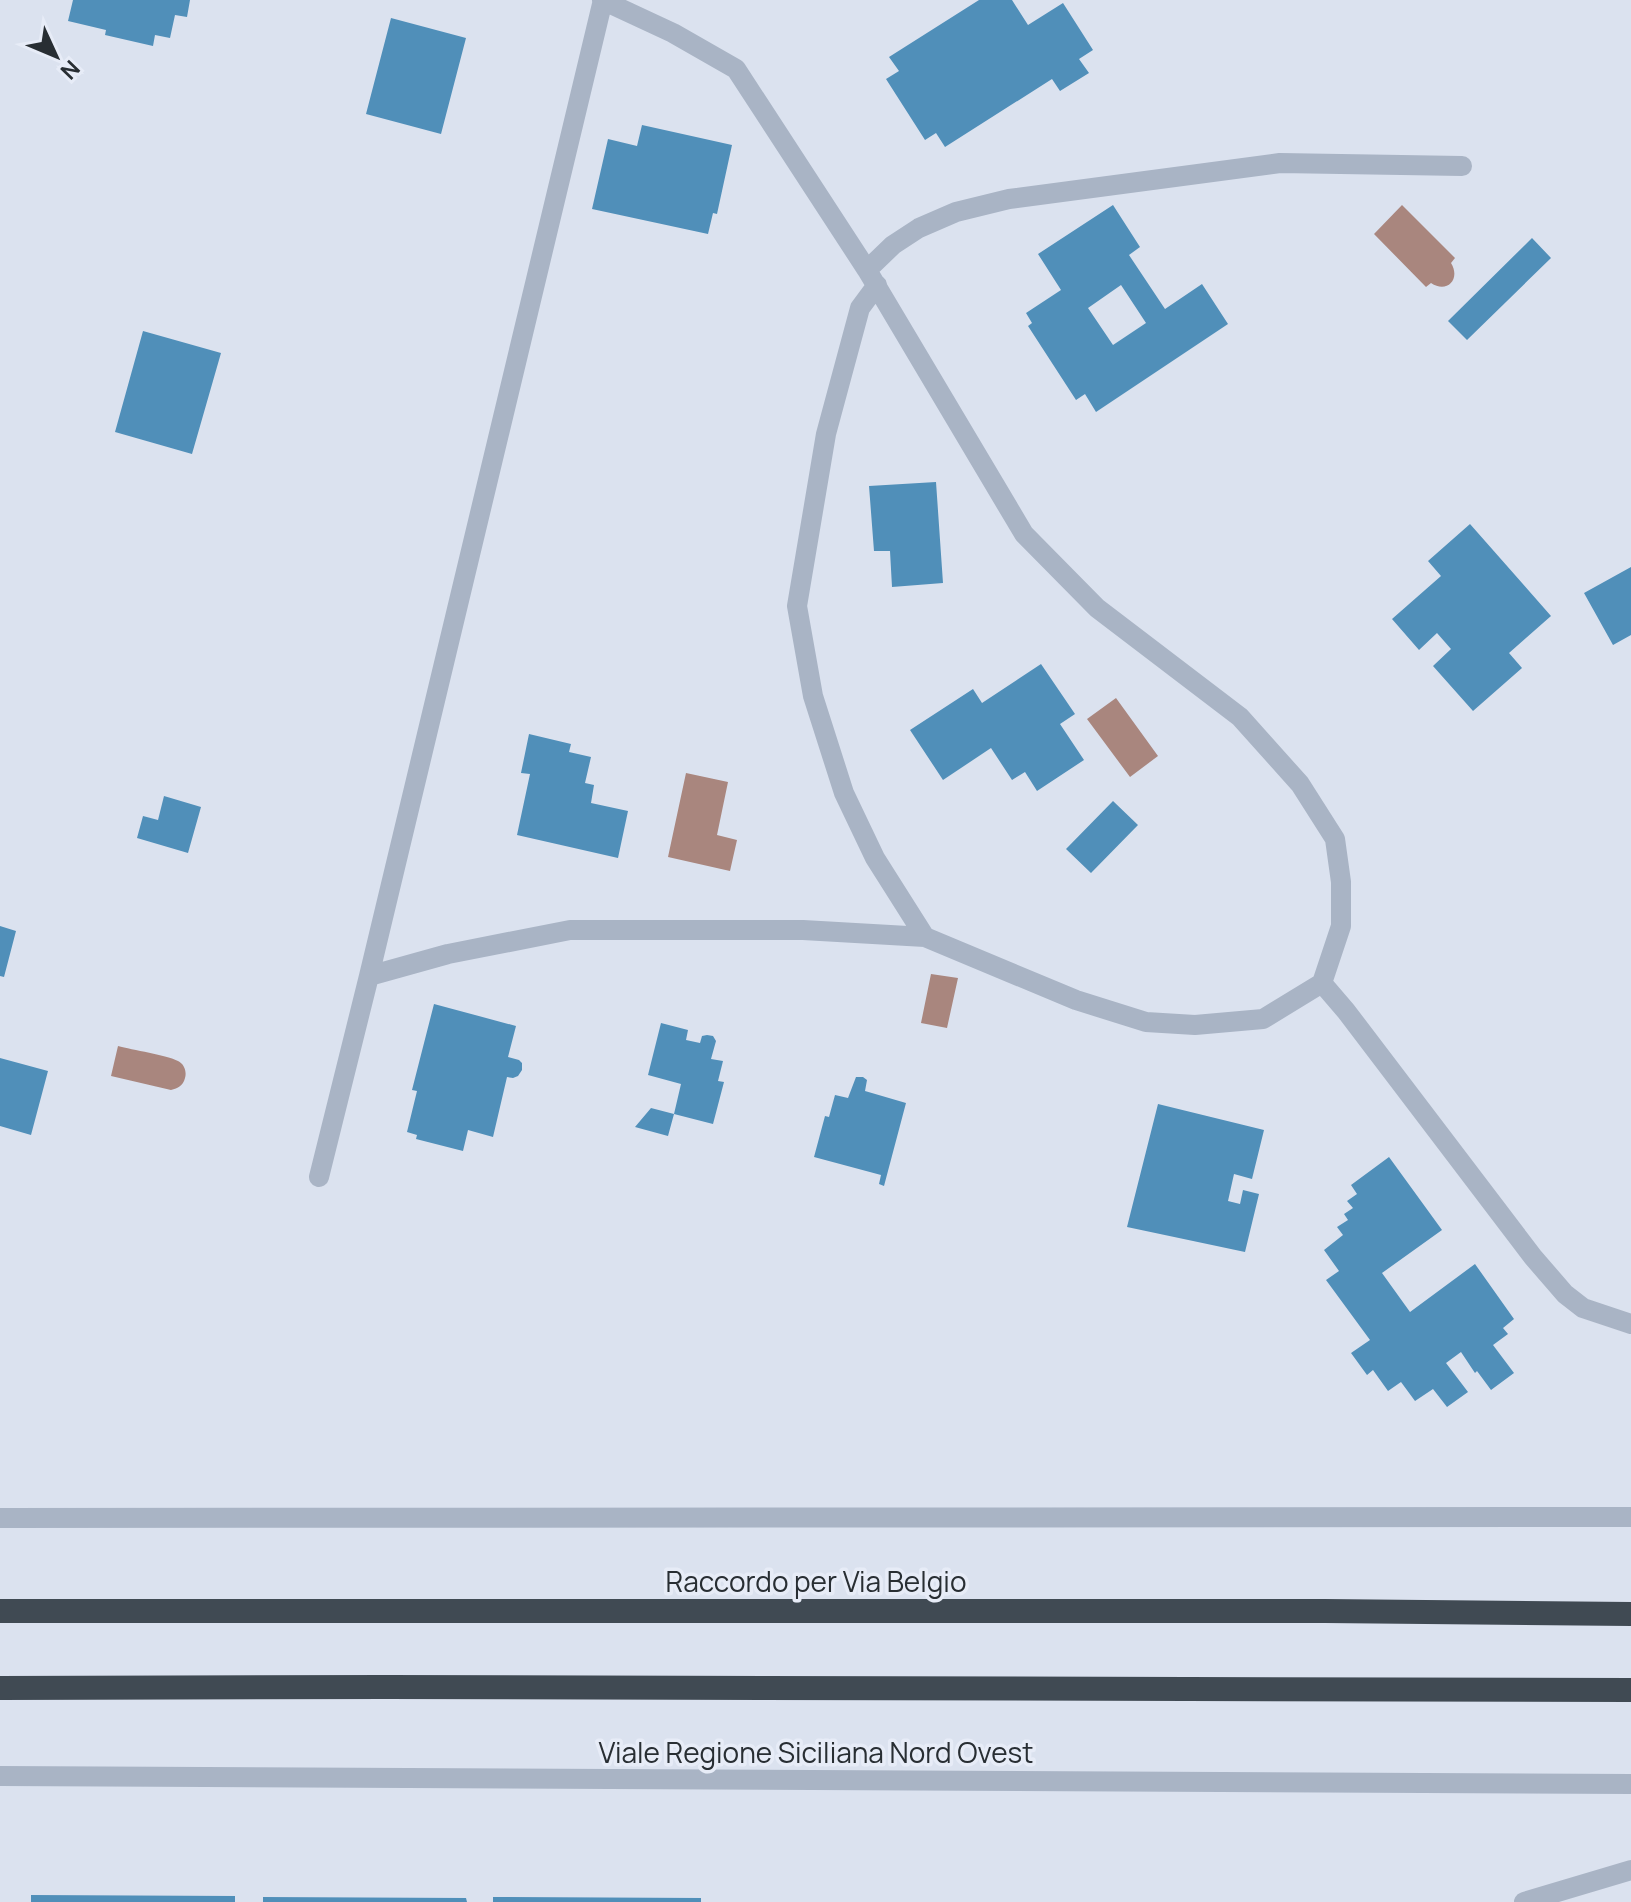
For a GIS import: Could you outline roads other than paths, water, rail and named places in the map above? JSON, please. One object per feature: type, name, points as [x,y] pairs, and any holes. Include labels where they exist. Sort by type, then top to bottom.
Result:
[{"type":"highway","name":"Raccordo per Via Belgio","points":[[0,1611],[1325,1611],[1631,1614]]},
{"type":"highway","points":[[0,1688],[1631,1690]]},
{"type":"street","points":[[319,1177],[602,0],[673,33],[736,69],[872,278],[1024,534],[1097,608],[1240,717],[1300,784],[1335,839],[1341,882],[1341,926],[1322,983],[1263,1019],[1195,1025],[1146,1022],[1076,1000],[925,937],[803,930],[570,930],[448,954],[369,976]]},
{"type":"street","points":[[925,937],[875,858],[844,793],[813,696],[797,606],[826,434],[860,308],[872,278],[893,245],[919,228],[956,212],[1009,199],[1280,163],[1462,166]]},
{"type":"street","points":[[1322,983],[1533,1257],[1565,1294],[1583,1308],[1631,1324]]},
{"type":"street","points":[[0,1518],[1631,1517]]},
{"type":"street","name":"Viale Regione Siciliana Nord Ovest","points":[[0,1776],[1631,1784]]},
{"type":"street","points":[[1524,1902],[1631,1870]]}]
